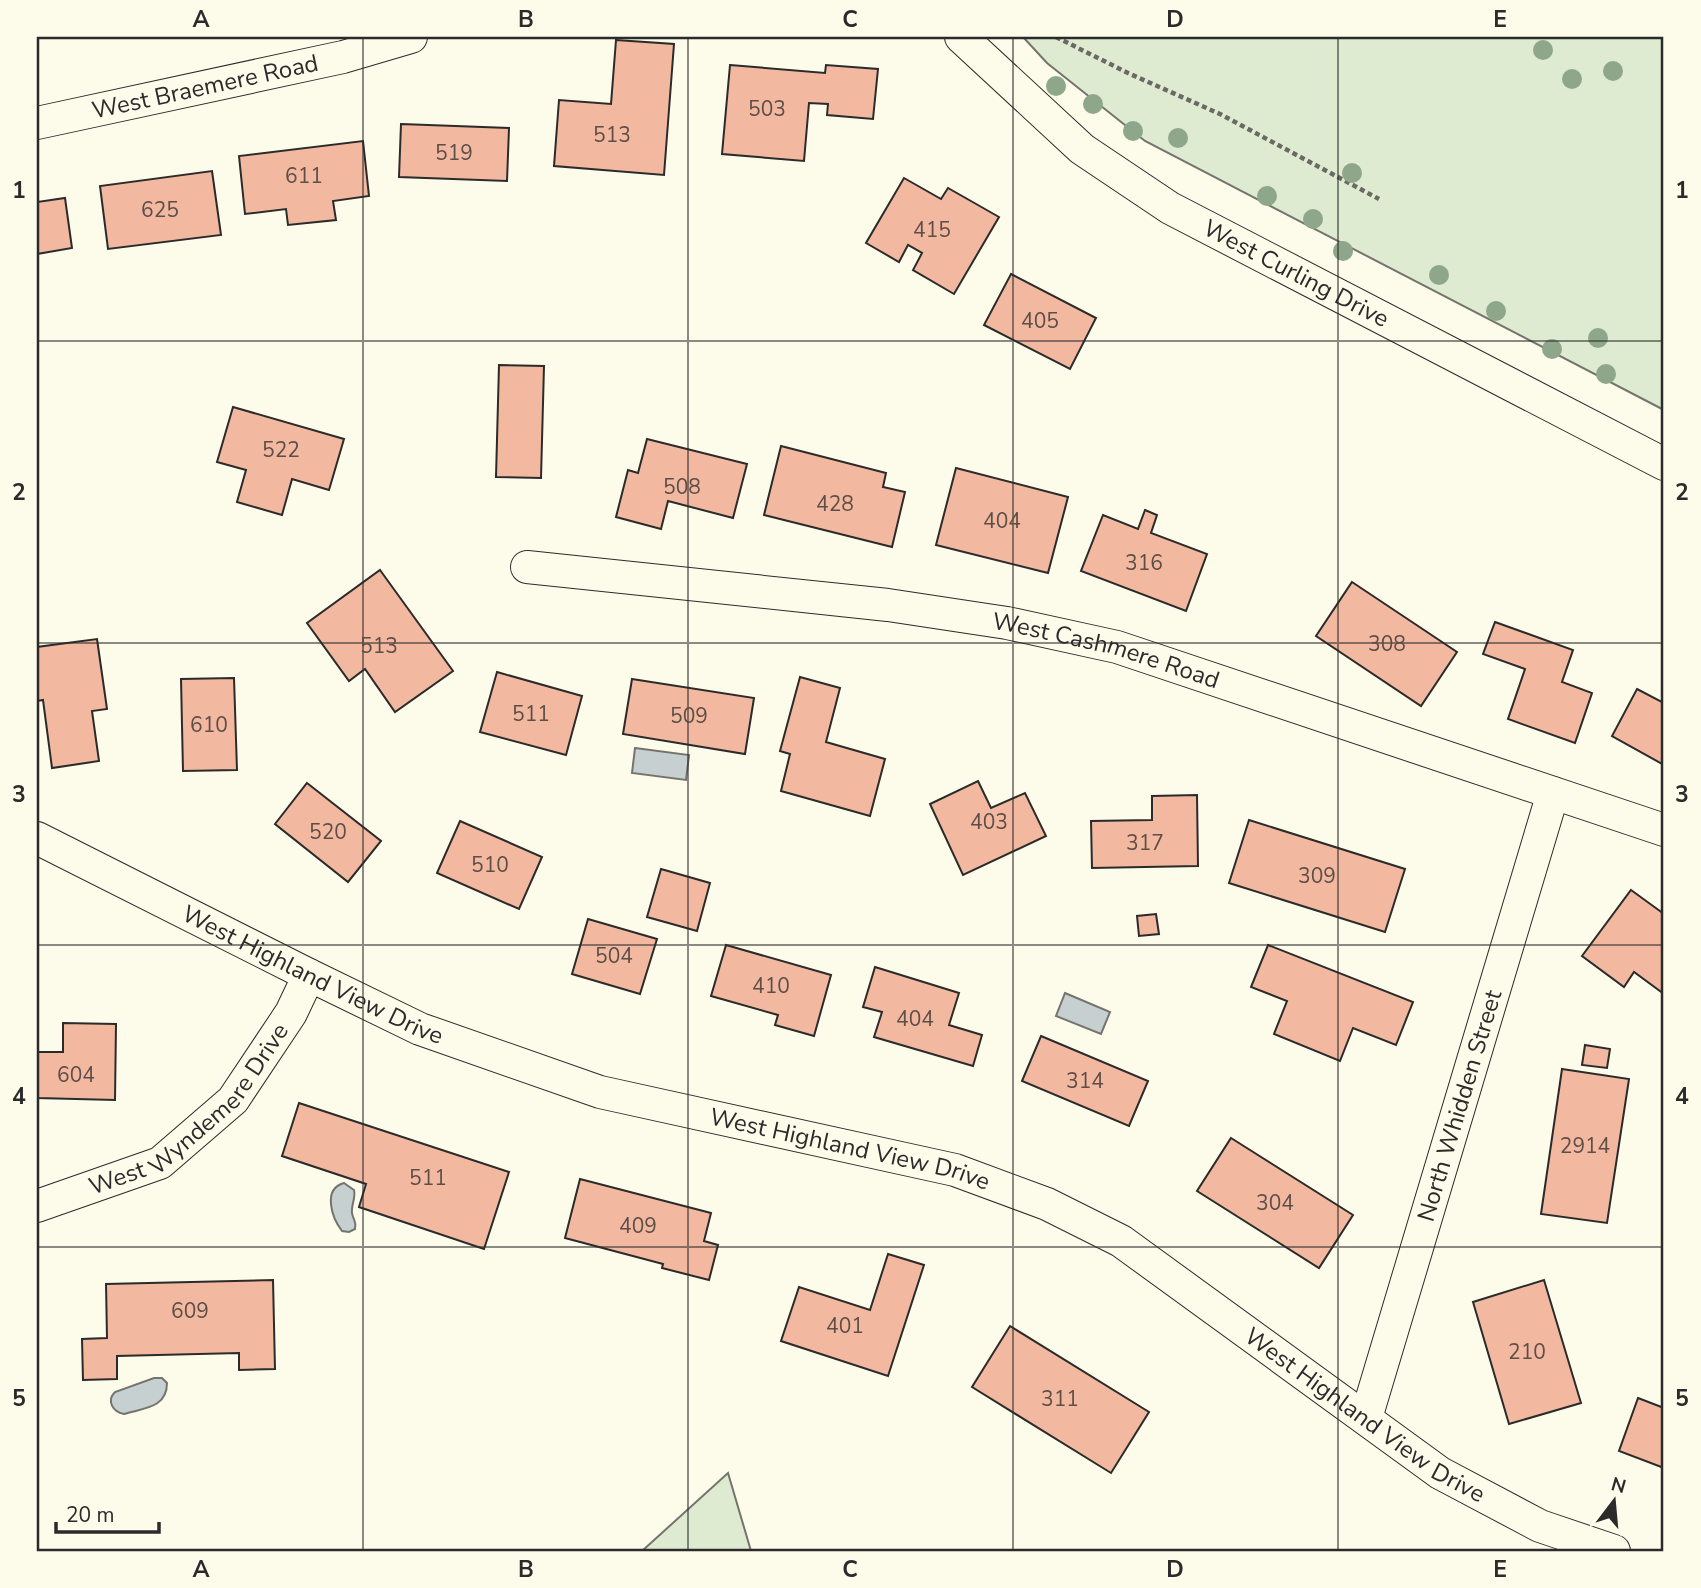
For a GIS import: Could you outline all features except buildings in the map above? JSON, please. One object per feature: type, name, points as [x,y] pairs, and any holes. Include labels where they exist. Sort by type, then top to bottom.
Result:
[{"type":"street","name":"West Braemere Road","points":[[37,123],[343,57],[411,37]]},
{"type":"street","name":"West Curling Drive","points":[[961,37],[973,51],[1082,149],[1170,208],[1664,464]]},
{"type":"street","name":"West Cashmere Road","points":[[527,566],[888,605],[1007,623],[1117,647],[1664,831]]},
{"type":"street","name":"North Whidden Street","points":[[1366,1418],[1553,793]]},
{"type":"street","name":"West Highland View Drive","points":[[37,838],[420,1029],[600,1092],[955,1170],[1047,1204],[1121,1241],[1440,1473],[1540,1526],[1614,1551]]},
{"type":"street","name":"West Wyndemere Drive","points":[[37,1206],[160,1163],[233,1100],[291,1013],[309,975]]},
{"type":"path","points":[[1056,37],[1220,114],[1379,199]]},
{"type":"green space","points":[[1023,37],[1664,37],[1664,410],[1145,141],[1047,63]]},
{"type":"green space","points":[[728,1473],[751,1551],[642,1551]]},
{"type":"shaded area","points":[[635,748],[689,755],[686,780],[632,773]]},
{"type":"shaded area","points":[[1065,993],[1110,1012],[1101,1034],[1056,1016]]},
{"type":"shaded area","points":[[344,1183],[354,1190],[352,1215],[355,1229],[349,1232],[342,1231],[338,1225],[331,1204],[333,1191]]},
{"type":"shaded area","points":[[154,1378],[162,1378],[167,1383],[166,1391],[159,1402],[124,1414],[114,1409],[111,1399],[115,1392]]}]
